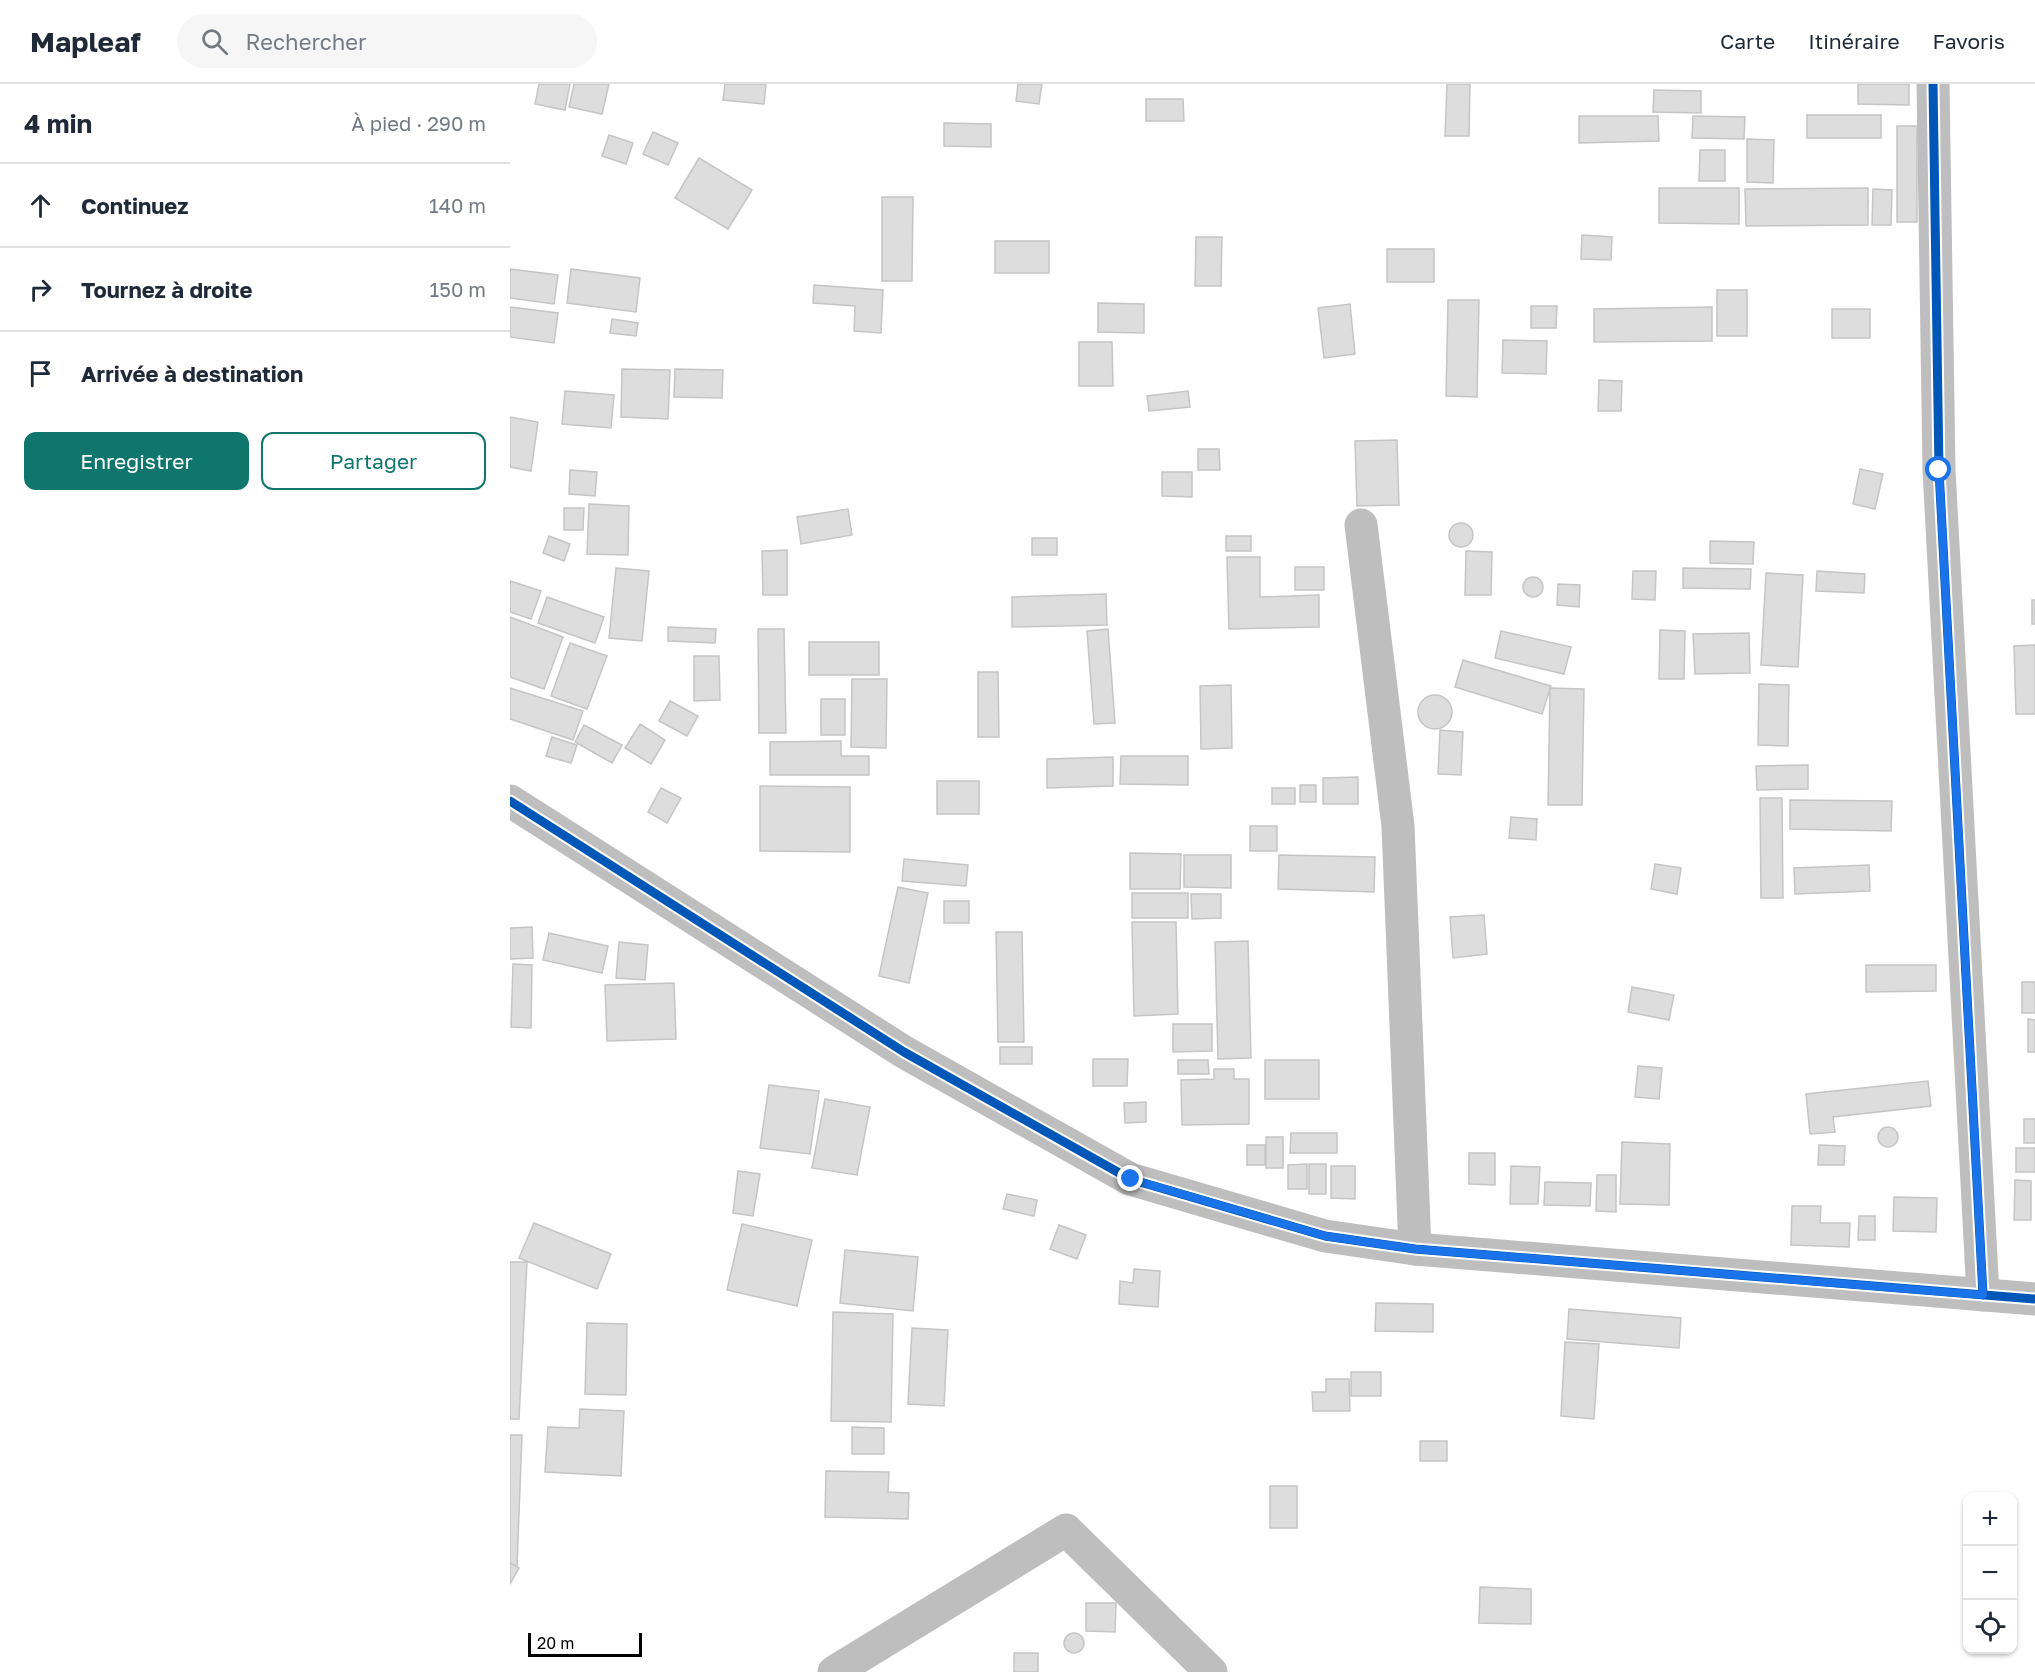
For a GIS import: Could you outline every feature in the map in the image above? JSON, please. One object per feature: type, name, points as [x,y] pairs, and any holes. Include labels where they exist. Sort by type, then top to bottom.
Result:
[{"type":"street","points":[[1933,84],[1939,470],[1983,1295]]},
{"type":"street","points":[[1361,525],[1398,826],[1415,1249]]},
{"type":"street","points":[[510,801],[904,1052],[1131,1179],[1325,1236],[1415,1249],[2035,1299]]},
{"type":"street","points":[[834,1672],[1066,1530],[1211,1672]]},
{"type":"building","points":[[539,84],[570,84],[565,110],[535,104]]},
{"type":"building","points":[[574,84],[609,84],[602,114],[569,107]]},
{"type":"building","points":[[725,84],[766,84],[764,104],[723,100]]},
{"type":"building","points":[[1018,84],[1042,84],[1039,104],[1016,101]]},
{"type":"building","points":[[1447,84],[1470,84],[1469,136],[1445,136]]},
{"type":"building","points":[[1858,84],[1909,84],[1909,105],[1858,104]]},
{"type":"building","points":[[1654,90],[1701,91],[1701,113],[1653,112]]},
{"type":"building","points":[[1146,99],[1183,99],[1184,121],[1146,121]]},
{"type":"building","points":[[1807,115],[1881,115],[1881,138],[1807,138]]},
{"type":"building","points":[[1579,116],[1658,116],[1659,141],[1579,143]]},
{"type":"building","points":[[1693,116],[1745,117],[1744,139],[1692,138]]},
{"type":"building","points":[[944,123],[991,124],[991,147],[944,146]]},
{"type":"building","points":[[1897,126],[1917,126],[1917,222],[1897,222]]},
{"type":"building","points":[[653,132],[678,143],[668,165],[643,154]]},
{"type":"building","points":[[609,135],[633,143],[626,164],[602,156]]},
{"type":"building","points":[[1747,139],[1774,140],[1773,183],[1747,182]]},
{"type":"building","points":[[1700,150],[1725,150],[1725,181],[1699,181]]},
{"type":"building","points":[[699,158],[752,190],[728,229],[675,198]]},
{"type":"building","points":[[1659,188],[1739,188],[1739,224],[1659,223]]},
{"type":"building","points":[[1868,188],[1868,225],[1746,226],[1745,189]]},
{"type":"building","points":[[1873,189],[1892,190],[1891,225],[1872,225]]},
{"type":"building","points":[[882,197],[913,197],[912,281],[882,281]]},
{"type":"building","points":[[1582,235],[1612,237],[1611,260],[1581,259]]},
{"type":"building","points":[[1196,237],[1222,237],[1221,286],[1195,286]]},
{"type":"building","points":[[995,241],[1049,241],[1049,273],[995,273]]},
{"type":"building","points":[[1387,249],[1434,249],[1434,282],[1387,282]]},
{"type":"building","points":[[510,269],[558,275],[554,304],[510,298]]},
{"type":"building","points":[[571,269],[640,278],[636,312],[567,303]]},
{"type":"building","points":[[814,285],[883,290],[881,333],[854,331],[855,306],[813,303]]},
{"type":"building","points":[[1717,290],[1747,290],[1747,336],[1717,336]]},
{"type":"building","points":[[1448,300],[1479,300],[1477,397],[1446,396]]},
{"type":"building","points":[[1098,303],[1144,304],[1144,333],[1098,332]]},
{"type":"building","points":[[1350,304],[1355,354],[1324,358],[1318,308]]},
{"type":"building","points":[[1531,306],[1557,306],[1556,328],[1531,328]]},
{"type":"building","points":[[510,307],[558,313],[554,343],[510,337]]},
{"type":"building","points":[[1712,307],[1712,341],[1594,342],[1594,309]]},
{"type":"building","points":[[1832,309],[1870,309],[1870,338],[1832,338]]},
{"type":"building","points":[[612,319],[638,323],[636,336],[610,333]]},
{"type":"building","points":[[1503,340],[1547,341],[1546,374],[1502,373]]},
{"type":"building","points":[[1079,342],[1112,342],[1113,386],[1079,386]]},
{"type":"building","points":[[622,369],[670,370],[668,419],[621,417]]},
{"type":"building","points":[[675,369],[723,370],[722,398],[674,397]]},
{"type":"building","points":[[1599,380],[1622,381],[1621,411],[1598,411]]},
{"type":"building","points":[[565,391],[614,395],[611,428],[562,424]]},
{"type":"building","points":[[1188,391],[1190,407],[1149,411],[1147,396]]},
{"type":"building","points":[[510,417],[538,422],[531,471],[510,467]]},
{"type":"building","points":[[1397,440],[1399,505],[1357,506],[1355,441]]},
{"type":"building","points":[[1198,449],[1219,449],[1220,470],[1198,470]]},
{"type":"building","points":[[1860,469],[1883,474],[1875,509],[1853,504]]},
{"type":"building","points":[[570,470],[597,472],[595,496],[569,494]]},
{"type":"building","points":[[1162,472],[1192,472],[1192,497],[1162,496]]},
{"type":"building","points":[[589,504],[629,506],[628,555],[587,554]]},
{"type":"building","points":[[564,508],[584,508],[583,530],[564,530]]},
{"type":"building","points":[[848,509],[852,535],[801,544],[797,517]]},
{"type":"building","points":[[1461,523],[1470,526],[1473,535],[1470,544],[1461,547],[1452,544],[1449,535],[1452,526]]},
{"type":"building","points":[[549,536],[570,544],[564,561],[543,553]]},
{"type":"building","points":[[1226,536],[1251,536],[1251,551],[1226,551]]},
{"type":"building","points":[[1032,538],[1057,538],[1057,555],[1032,555]]},
{"type":"building","points":[[1710,541],[1754,542],[1753,564],[1710,563]]},
{"type":"building","points":[[787,550],[787,595],[763,595],[762,551]]},
{"type":"building","points":[[1466,551],[1492,552],[1491,595],[1465,595]]},
{"type":"building","points":[[1227,557],[1260,557],[1260,597],[1319,595],[1319,627],[1229,629]]},
{"type":"building","points":[[1295,567],[1324,567],[1324,590],[1295,590]]},
{"type":"building","points":[[616,568],[649,571],[642,641],[609,638]]},
{"type":"building","points":[[1683,568],[1751,569],[1750,589],[1683,588]]},
{"type":"building","points":[[1633,571],[1656,571],[1655,600],[1632,599]]},
{"type":"building","points":[[1817,571],[1865,574],[1864,593],[1816,591]]},
{"type":"building","points":[[1766,573],[1803,575],[1798,667],[1761,665]]},
{"type":"building","points":[[1529,577],[1537,577],[1543,583],[1543,591],[1537,597],[1529,597],[1523,591],[1523,583]]},
{"type":"building","points":[[510,581],[541,591],[531,619],[510,612]]},
{"type":"building","points":[[1558,584],[1580,585],[1579,607],[1557,605]]},
{"type":"building","points":[[1106,594],[1107,625],[1012,627],[1012,597]]},
{"type":"building","points":[[547,597],[604,617],[595,643],[538,623]]},
{"type":"building","points":[[2032,600],[2035,600],[2035,624],[2032,624]]},
{"type":"building","points":[[510,617],[563,637],[544,689],[510,677]]},
{"type":"building","points":[[668,627],[716,629],[715,643],[668,641]]},
{"type":"building","points":[[758,629],[784,629],[786,733],[759,733]]},
{"type":"building","points":[[1108,629],[1115,723],[1094,724],[1087,631]]},
{"type":"building","points":[[1660,630],[1685,631],[1684,679],[1659,679]]},
{"type":"building","points":[[1501,631],[1571,647],[1564,674],[1495,658]]},
{"type":"building","points":[[1749,633],[1750,673],[1695,674],[1693,634]]},
{"type":"building","points":[[809,642],[879,642],[879,675],[809,675]]},
{"type":"building","points":[[570,643],[607,656],[587,709],[551,696]]},
{"type":"building","points":[[2035,645],[2035,714],[2016,714],[2014,646]]},
{"type":"building","points":[[694,656],[719,656],[720,700],[694,701]]},
{"type":"building","points":[[1463,660],[1551,686],[1542,714],[1455,687]]},
{"type":"building","points":[[978,672],[998,672],[999,737],[978,737]]},
{"type":"building","points":[[852,679],[887,679],[886,748],[851,747]]},
{"type":"building","points":[[1759,684],[1789,685],[1788,746],[1758,745]]},
{"type":"building","points":[[1231,685],[1232,748],[1201,749],[1200,686]]},
{"type":"building","points":[[510,688],[583,711],[573,740],[510,719]]},
{"type":"building","points":[[1550,688],[1584,689],[1582,805],[1548,805]]},
{"type":"building","points":[[1435,695],[1447,700],[1452,712],[1447,724],[1435,729],[1423,724],[1418,712],[1423,700]]},
{"type":"building","points":[[821,699],[845,699],[845,735],[821,735]]},
{"type":"building","points":[[670,701],[698,716],[687,736],[659,721]]},
{"type":"building","points":[[640,724],[665,740],[651,764],[625,748]]},
{"type":"building","points":[[584,725],[622,745],[612,763],[575,742]]},
{"type":"building","points":[[1440,730],[1463,732],[1461,775],[1438,774]]},
{"type":"building","points":[[552,737],[577,745],[571,763],[546,756]]},
{"type":"building","points":[[841,741],[841,756],[869,756],[869,775],[770,775],[770,742]]},
{"type":"building","points":[[1121,756],[1188,756],[1188,785],[1120,784]]},
{"type":"building","points":[[1113,757],[1113,786],[1047,788],[1047,759]]},
{"type":"building","points":[[1808,765],[1808,789],[1757,790],[1756,766]]},
{"type":"building","points":[[1358,777],[1358,804],[1323,804],[1323,778]]},
{"type":"building","points":[[937,781],[979,781],[979,814],[937,814]]},
{"type":"building","points":[[1300,785],[1316,785],[1316,802],[1300,802]]},
{"type":"building","points":[[760,786],[850,787],[850,852],[760,851]]},
{"type":"building","points":[[661,788],[681,798],[667,823],[648,812]]},
{"type":"building","points":[[1272,788],[1295,788],[1295,804],[1272,804]]},
{"type":"building","points":[[1760,798],[1782,798],[1783,898],[1761,898]]},
{"type":"building","points":[[1790,800],[1892,801],[1891,831],[1790,829]]},
{"type":"building","points":[[1511,817],[1537,819],[1536,840],[1509,838]]},
{"type":"building","points":[[1250,826],[1277,826],[1277,851],[1250,851]]},
{"type":"building","points":[[1130,853],[1181,854],[1180,889],[1130,889]]},
{"type":"building","points":[[1184,855],[1231,855],[1231,888],[1184,887]]},
{"type":"building","points":[[1279,855],[1375,857],[1374,892],[1278,889]]},
{"type":"building","points":[[904,859],[968,865],[966,886],[902,881]]},
{"type":"building","points":[[1655,864],[1681,868],[1677,894],[1651,889]]},
{"type":"building","points":[[1869,865],[1870,891],[1795,894],[1794,868]]},
{"type":"building","points":[[898,887],[928,893],[909,983],[879,976]]},
{"type":"building","points":[[1132,893],[1188,893],[1188,918],[1132,918]]},
{"type":"building","points":[[1191,894],[1221,894],[1221,918],[1192,919]]},
{"type":"building","points":[[944,901],[969,901],[969,923],[944,923]]},
{"type":"building","points":[[1484,915],[1487,954],[1453,958],[1450,917]]},
{"type":"building","points":[[1132,922],[1176,922],[1178,1014],[1134,1016]]},
{"type":"building","points":[[532,927],[533,958],[510,959],[510,928]]},
{"type":"building","points":[[996,932],[1022,932],[1024,1042],[998,1042]]},
{"type":"building","points":[[549,933],[608,946],[602,973],[543,960]]},
{"type":"building","points":[[1248,941],[1251,1058],[1218,1059],[1215,942]]},
{"type":"building","points":[[619,942],[648,945],[645,980],[616,978]]},
{"type":"building","points":[[513,964],[532,965],[531,1028],[511,1027]]},
{"type":"building","points":[[1866,965],[1936,965],[1936,991],[1866,992]]},
{"type":"building","points":[[2022,982],[2035,982],[2035,1013],[2022,1013]]},
{"type":"building","points":[[674,983],[676,1039],[607,1041],[605,985]]},
{"type":"building","points":[[1632,987],[1674,995],[1669,1020],[1628,1012]]},
{"type":"building","points":[[2028,1019],[2035,1020],[2035,1052],[2028,1052]]},
{"type":"building","points":[[1173,1024],[1212,1024],[1212,1051],[1173,1052]]},
{"type":"building","points":[[1000,1047],[1032,1047],[1032,1064],[1000,1064]]},
{"type":"building","points":[[1093,1059],[1128,1059],[1127,1086],[1093,1086]]},
{"type":"building","points":[[1178,1060],[1208,1060],[1209,1074],[1178,1074]]},
{"type":"building","points":[[1265,1060],[1319,1060],[1319,1099],[1265,1099]]},
{"type":"building","points":[[1638,1066],[1662,1068],[1659,1099],[1635,1097]]},
{"type":"building","points":[[1214,1069],[1234,1069],[1234,1079],[1249,1079],[1249,1124],[1182,1125],[1181,1080],[1214,1079]]},
{"type":"building","points":[[1928,1081],[1931,1106],[1833,1117],[1835,1132],[1810,1134],[1806,1094]]},
{"type":"building","points":[[769,1085],[819,1091],[810,1154],[760,1148]]},
{"type":"building","points":[[825,1099],[870,1107],[857,1175],[812,1168]]},
{"type":"building","points":[[1146,1102],[1146,1122],[1125,1123],[1124,1103]]},
{"type":"building","points":[[2024,1119],[2035,1119],[2035,1143],[2024,1143]]},
{"type":"building","points":[[1888,1127],[1895,1130],[1898,1137],[1895,1144],[1888,1147],[1881,1144],[1878,1137],[1881,1130]]},
{"type":"building","points":[[1291,1133],[1337,1133],[1337,1153],[1290,1153]]},
{"type":"building","points":[[1266,1137],[1283,1137],[1283,1168],[1266,1168]]},
{"type":"building","points":[[1622,1142],[1670,1144],[1669,1205],[1620,1204]]},
{"type":"building","points":[[1247,1145],[1265,1145],[1265,1165],[1247,1165]]},
{"type":"building","points":[[1819,1145],[1845,1146],[1844,1165],[1818,1165]]},
{"type":"building","points":[[2016,1148],[2035,1148],[2035,1172],[2016,1172]]},
{"type":"building","points":[[1469,1153],[1495,1153],[1495,1185],[1469,1184]]},
{"type":"building","points":[[1307,1164],[1307,1189],[1288,1189],[1288,1165]]},
{"type":"building","points":[[1309,1164],[1326,1164],[1326,1194],[1309,1194]]},
{"type":"building","points":[[1331,1166],[1355,1166],[1355,1199],[1331,1198]]},
{"type":"building","points":[[1511,1166],[1540,1167],[1538,1204],[1510,1204]]},
{"type":"building","points":[[738,1171],[760,1174],[753,1216],[733,1213]]},
{"type":"building","points":[[1597,1175],[1616,1175],[1616,1212],[1596,1211]]},
{"type":"building","points":[[2015,1180],[2031,1181],[2031,1220],[2014,1220]]},
{"type":"building","points":[[1545,1182],[1591,1183],[1590,1206],[1544,1205]]},
{"type":"building","points":[[1007,1194],[1037,1200],[1034,1216],[1003,1209]]},
{"type":"building","points":[[1894,1197],[1937,1198],[1936,1232],[1893,1231]]},
{"type":"building","points":[[1792,1206],[1821,1206],[1820,1223],[1850,1223],[1849,1247],[1791,1245]]},
{"type":"building","points":[[1859,1216],[1875,1216],[1875,1240],[1858,1240]]},
{"type":"building","points":[[534,1223],[611,1254],[597,1289],[519,1258]]},
{"type":"building","points":[[742,1224],[812,1240],[797,1306],[727,1290]]},
{"type":"building","points":[[1059,1225],[1086,1235],[1077,1259],[1050,1249]]},
{"type":"building","points":[[845,1250],[918,1257],[913,1311],[840,1303]]},
{"type":"building","points":[[510,1262],[527,1262],[519,1419],[510,1419]]},
{"type":"building","points":[[1134,1269],[1160,1271],[1158,1307],[1119,1304],[1120,1281],[1133,1283]]},
{"type":"building","points":[[1376,1303],[1433,1304],[1433,1332],[1375,1331]]},
{"type":"building","points":[[1569,1309],[1681,1318],[1679,1348],[1567,1339]]},
{"type":"building","points":[[833,1312],[893,1314],[891,1422],[831,1421]]},
{"type":"building","points":[[587,1323],[627,1324],[626,1395],[585,1394]]},
{"type":"building","points":[[912,1328],[948,1330],[944,1406],[908,1404]]},
{"type":"building","points":[[1565,1342],[1599,1344],[1594,1419],[1561,1416]]},
{"type":"building","points":[[1351,1372],[1381,1372],[1381,1396],[1351,1396]]},
{"type":"building","points":[[1326,1379],[1349,1379],[1350,1411],[1313,1411],[1312,1392],[1326,1392]]},
{"type":"building","points":[[580,1409],[624,1411],[621,1476],[545,1472],[548,1427],[579,1428]]},
{"type":"building","points":[[852,1427],[884,1428],[884,1454],[852,1454]]},
{"type":"building","points":[[510,1435],[522,1435],[517,1567],[510,1563]]},
{"type":"building","points":[[1420,1441],[1447,1441],[1447,1461],[1420,1461]]},
{"type":"building","points":[[826,1471],[889,1472],[888,1492],[909,1493],[908,1519],[825,1517]]},
{"type":"building","points":[[1270,1486],[1297,1486],[1297,1528],[1270,1528]]},
{"type":"building","points":[[510,1563],[519,1568],[510,1584]]},
{"type":"building","points":[[1480,1587],[1531,1589],[1531,1624],[1479,1623]]},
{"type":"building","points":[[1086,1603],[1116,1603],[1115,1632],[1086,1631]]},
{"type":"building","points":[[1070,1633],[1078,1633],[1084,1639],[1084,1647],[1078,1653],[1070,1653],[1064,1647],[1064,1639]]},
{"type":"building","points":[[1014,1653],[1038,1653],[1038,1672],[1014,1672]]},
{"type":"cycle path","points":[[1933,84],[1939,470],[1983,1295]]},
{"type":"cycle path","points":[[510,801],[904,1052],[1130,1179],[1325,1236],[1415,1249],[2035,1299]]},
{"type":"route","points":[[1131,1179],[1325,1236],[1415,1249],[1983,1295],[1939,470]]}]
